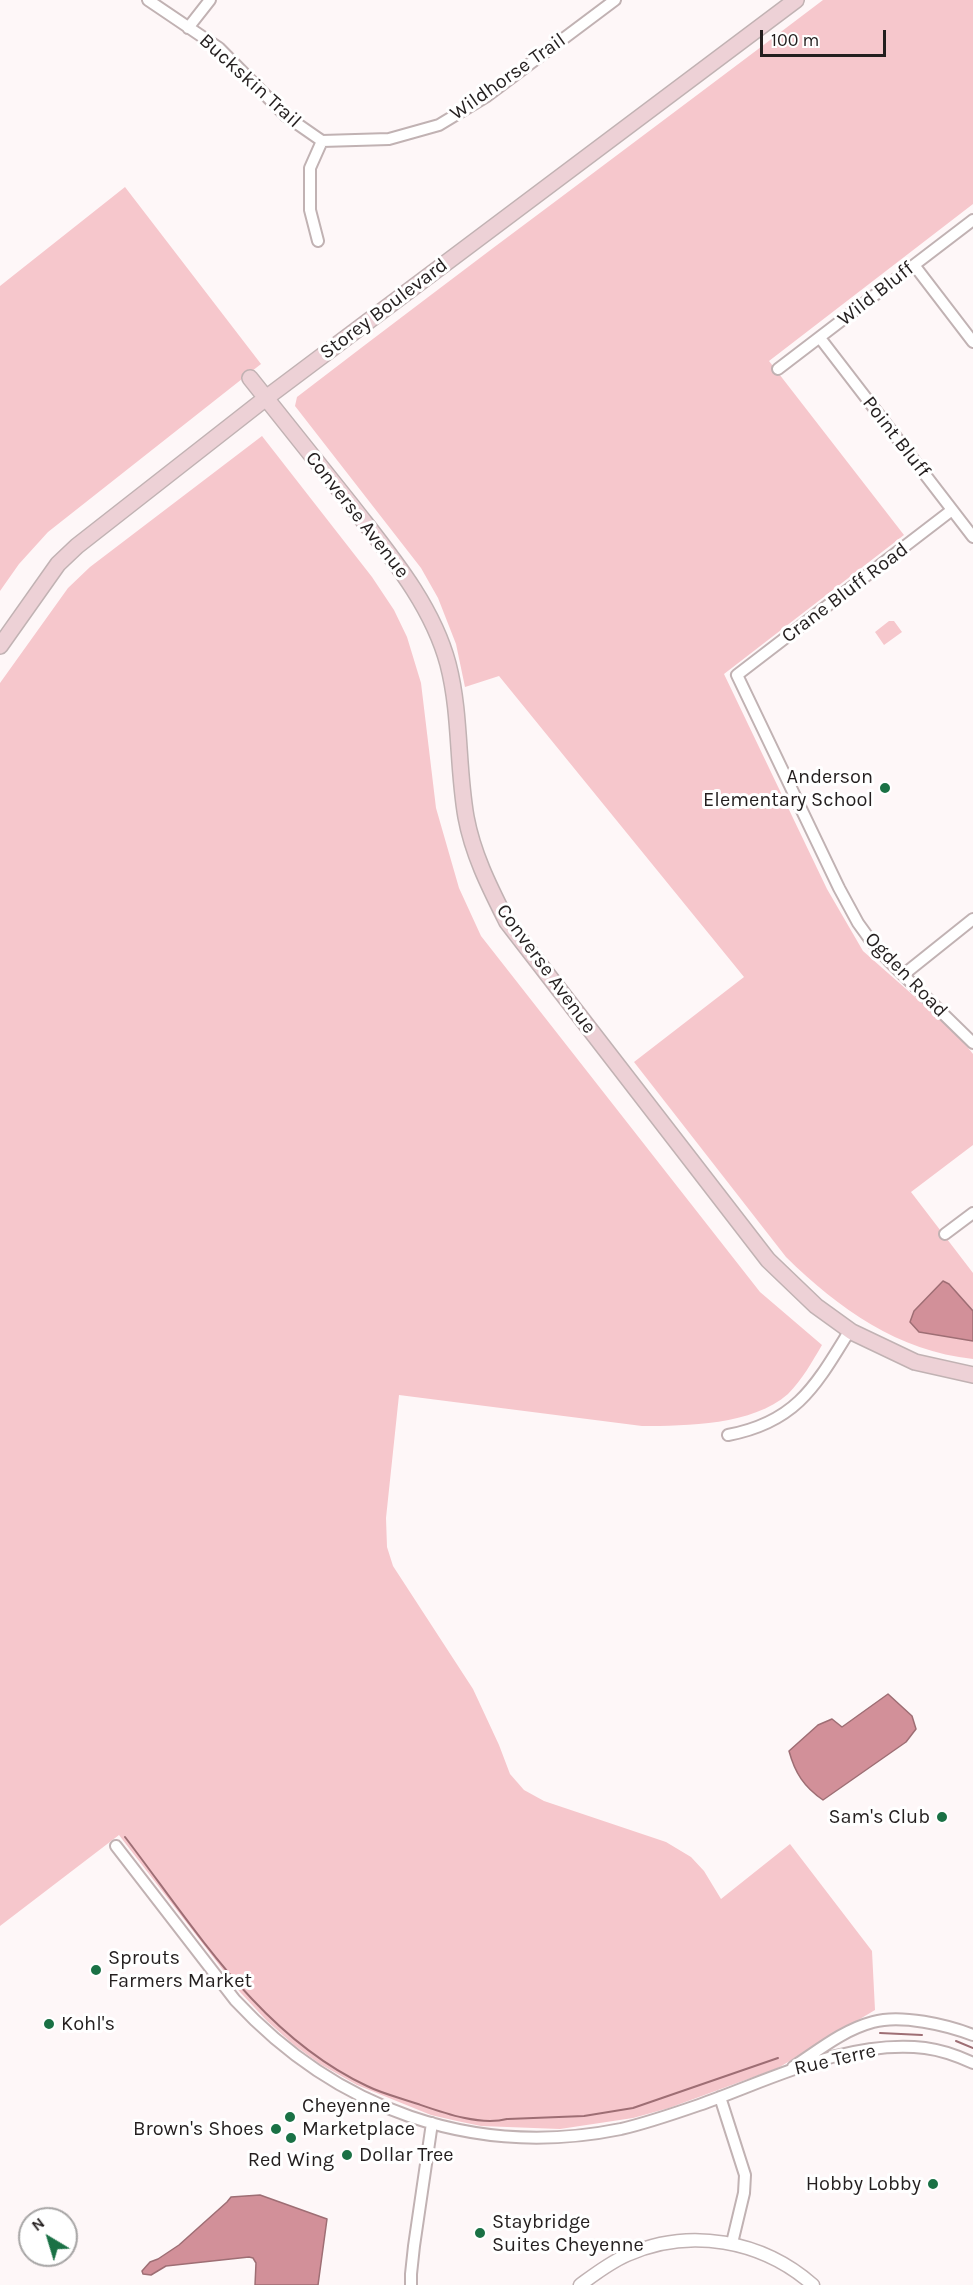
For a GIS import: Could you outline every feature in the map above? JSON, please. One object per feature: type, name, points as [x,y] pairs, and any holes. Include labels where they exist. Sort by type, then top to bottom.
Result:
[{"type":"main road","name":"Storey Boulevard","points":[[0,646],[67,555],[266,398],[796,0]]},
{"type":"main road","name":"Converse Avenue","points":[[250,378],[393,558],[414,590],[434,628],[448,663],[455,699],[466,818],[489,886],[507,922],[768,1260],[816,1306],[850,1330],[915,1362],[973,1375]]},
{"type":"street","name":"Buckskin Trail","points":[[148,0],[219,48],[286,116],[322,141]]},
{"type":"street","points":[[188,27],[210,0]]},
{"type":"street","name":"Wildhorse Trail","points":[[322,141],[388,139],[439,125],[487,96],[615,0]]},
{"type":"street","points":[[318,241],[310,210],[310,168],[322,141]]},
{"type":"street","name":"Wild Bluff","points":[[778,369],[973,220]]},
{"type":"street","points":[[914,265],[973,342]]},
{"type":"street","name":"Point Bluff","points":[[819,338],[973,537]]},
{"type":"street","name":"Crane Bluff Road","points":[[737,675],[952,510]]},
{"type":"street","name":"Ogden Road","points":[[737,675],[847,904],[871,941],[973,1043]]},
{"type":"street","points":[[903,975],[973,920]]},
{"type":"street","points":[[945,1234],[973,1213]]},
{"type":"street","points":[[728,1435],[755,1429],[779,1418],[791,1408],[817,1382],[850,1330]]},
{"type":"street","points":[[116,1846],[235,2000],[257,2024],[303,2062],[346,2090],[413,2118],[474,2133],[522,2138],[582,2135],[648,2122],[786,2073]]},
{"type":"street","name":"Rue Terre","points":[[786,2073],[832,2039],[874,2021],[891,2020],[940,2025],[973,2035]]},
{"type":"street","name":"Rue Terre","points":[[786,2073],[846,2054],[874,2049],[925,2048],[973,2062]]},
{"type":"street","points":[[720,2097],[745,2175],[744,2193],[732,2244]]},
{"type":"street","points":[[405,2285],[411,2279],[432,2123]]},
{"type":"street","points":[[579,2285],[612,2262],[645,2248],[686,2240],[744,2246],[767,2255],[799,2273],[813,2285]]},
{"type":"shaded area","points":[[823,0],[973,0],[973,204],[769,361],[904,535],[724,674],[827,889],[863,951],[956,1033],[973,1054],[973,1145],[911,1192],[973,1273],[973,1359],[920,1347],[895,1337],[849,1310],[806,1276],[786,1257],[634,1062],[744,977],[499,676],[465,687],[456,644],[438,598],[421,568],[295,406],[297,397]]},
{"type":"shaded area","points":[[125,187],[261,364],[48,532],[19,564],[0,591],[0,286]]},
{"type":"shaded area","points":[[262,436],[372,577],[394,610],[407,637],[421,683],[436,808],[459,888],[481,936],[760,1292],[822,1345],[798,1383],[788,1394],[757,1412],[719,1422],[642,1426],[399,1395],[386,1518],[387,1547],[393,1566],[473,1689],[510,1774],[524,1790],[544,1801],[666,1842],[691,1857],[704,1871],[721,1899],[790,1844],[872,1951],[875,2010],[778,2068],[669,2108],[633,2118],[560,2129],[481,2126],[431,2115],[357,2085],[320,2064],[267,2021],[240,1992],[119,1835],[0,1926],[0,683],[68,588],[90,567]]},
{"type":"shaded area","points":[[889,621],[894,621],[902,632],[884,645],[875,632]]},
{"type":"shaded area","points":[[943,1281],[949,1284],[973,1311],[973,1341],[919,1332],[910,1322],[914,1311]]},
{"type":"shaded area","points":[[888,1694],[912,1716],[916,1729],[906,1742],[823,1800],[801,1779],[789,1751],[818,1725],[832,1719],[842,1727]]},
{"type":"shaded area","points":[[260,2195],[327,2219],[318,2285],[255,2285],[256,2263],[253,2258],[249,2257],[166,2266],[151,2275],[143,2274],[142,2271],[150,2262],[179,2245],[231,2197]]},
{"type":"waterway","points":[[125,1837],[232,1976],[294,2039],[329,2065],[373,2089],[462,2118],[485,2121],[507,2119]]},
{"type":"waterway","points":[[880,2033],[922,2035]]},
{"type":"waterway","points":[[956,2041],[973,2048]]},
{"type":"waterway","points":[[508,2119],[584,2116],[633,2108],[778,2058]]},
{"type":"place","name":"Anderson Elementary School","points":[[885,788]]},
{"type":"place","name":"Sam's Club","points":[[942,1817]]},
{"type":"place","name":"Sprouts Farmers Market","points":[[96,1970]]},
{"type":"place","name":"Kohl's","points":[[49,2024]]},
{"type":"place","name":"Cheyenne Marketplace","points":[[290,2117]]},
{"type":"place","name":"Brown's Shoes","points":[[276,2129]]},
{"type":"place","name":"Red Wing","points":[[291,2138]]},
{"type":"place","name":"Dollar Tree","points":[[347,2155]]},
{"type":"place","name":"Hobby Lobby","points":[[933,2184]]},
{"type":"place","name":"Staybridge Suites Cheyenne","points":[[480,2233]]}]
